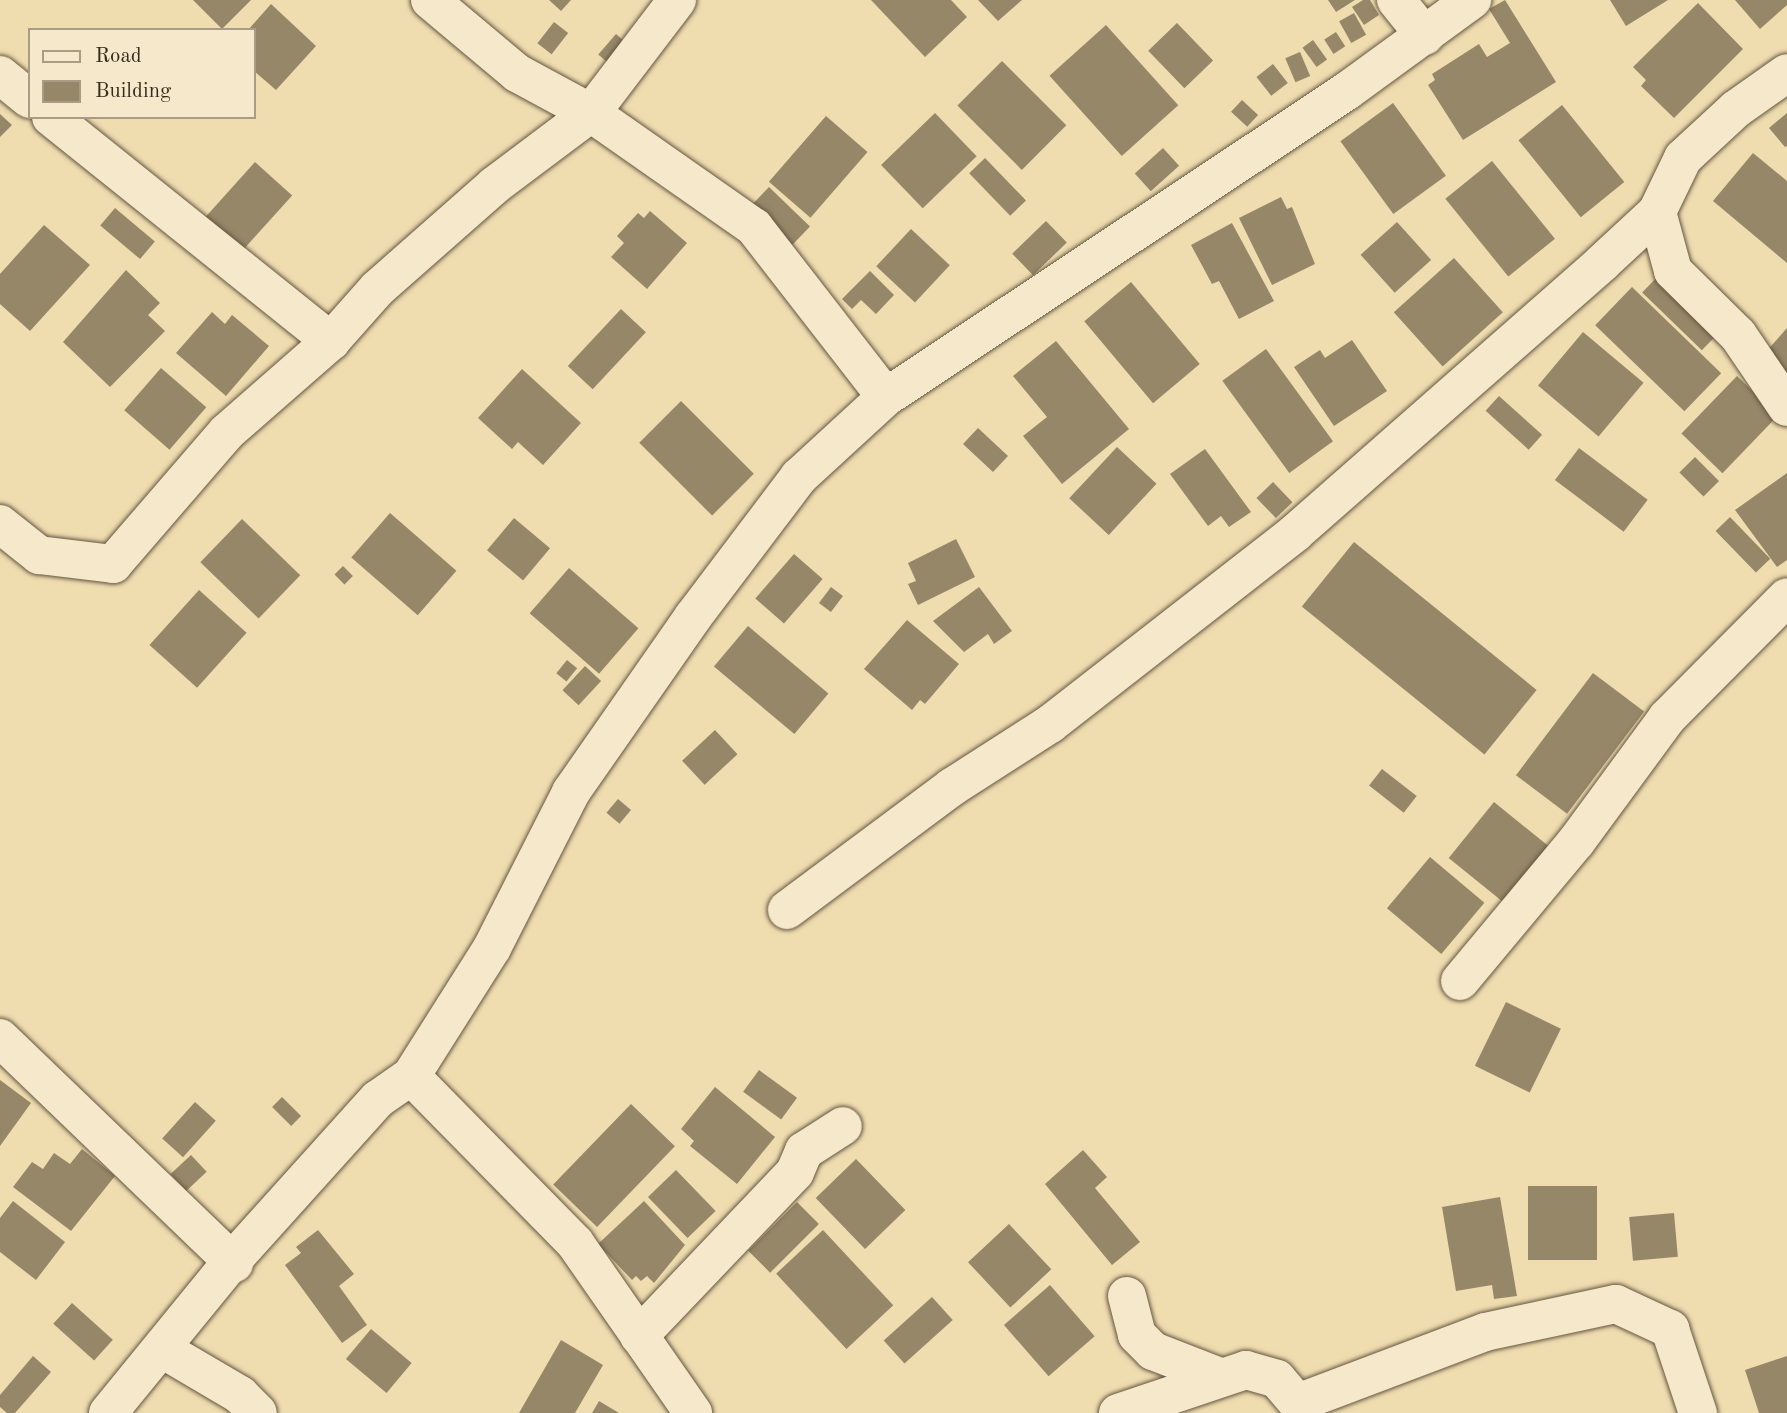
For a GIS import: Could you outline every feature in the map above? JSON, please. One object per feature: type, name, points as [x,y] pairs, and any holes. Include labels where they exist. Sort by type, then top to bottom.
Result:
[{"type":"street","points":[[430,0],[517,73],[591,113],[754,227],[886,397]]},
{"type":"street","points":[[0,524],[39,555],[113,564],[227,432],[331,341],[377,289],[485,194],[591,113],[677,0]]},
{"type":"street","points":[[1396,0],[1425,36]]},
{"type":"street","points":[[108,1413],[377,1099],[411,1076],[492,948],[571,792],[686,628],[799,477],[886,397],[1425,36],[1472,0]]},
{"type":"street","points":[[787,910],[952,787],[1050,723],[1295,533],[1477,377],[1657,212],[1683,158],[1736,109],[1787,73]]},
{"type":"street","points":[[0,75],[28,97]]},
{"type":"street","points":[[54,119],[331,341]]},
{"type":"street","points":[[1657,212],[1673,271],[1738,335],[1787,407]]},
{"type":"street","points":[[1460,981],[1576,842],[1667,718],[1787,597]]},
{"type":"street","points":[[0,1038],[234,1263]]},
{"type":"street","points":[[411,1076],[575,1243],[693,1413]]},
{"type":"street","points":[[639,1336],[795,1172],[804,1152],[843,1126]]},
{"type":"street","points":[[1127,1296],[1137,1335],[1153,1351],[1217,1376]]},
{"type":"street","points":[[1118,1413],[1217,1376],[1246,1370],[1277,1379],[1303,1408],[1485,1332],[1616,1304],[1670,1329],[1698,1413]]},
{"type":"street","points":[[162,1349],[240,1395],[258,1413]]},
{"type":"building","points":[[193,0],[251,0],[223,28]]},
{"type":"building","points":[[549,0],[571,0],[561,11]]},
{"type":"building","points":[[871,0],[951,0],[967,17],[925,57]]},
{"type":"building","points":[[978,0],[1022,0],[998,21]]},
{"type":"building","points":[[1328,0],[1355,0],[1336,12]]},
{"type":"building","points":[[1363,0],[1370,0],[1379,15],[1364,25],[1352,7]]},
{"type":"building","points":[[1505,0],[1556,82],[1463,140],[1428,85],[1435,80],[1432,74],[1479,44],[1487,57],[1510,43],[1489,9]]},
{"type":"building","points":[[1610,0],[1668,0],[1626,26]]},
{"type":"building","points":[[1735,0],[1787,0],[1787,5],[1760,29]]},
{"type":"building","points":[[1698,3],[1743,49],[1674,118],[1641,86],[1646,80],[1633,67]]},
{"type":"building","points":[[271,4],[316,46],[276,90],[256,73],[256,28],[250,28]]},
{"type":"building","points":[[1354,13],[1366,35],[1351,43],[1339,21]]},
{"type":"building","points":[[554,22],[568,33],[552,54],[537,43]]},
{"type":"building","points":[[1177,23],[1213,60],[1184,88],[1148,51]]},
{"type":"building","points":[[1106,25],[1178,105],[1122,156],[1050,76]]},
{"type":"building","points":[[1336,32],[1345,46],[1334,54],[1324,40]]},
{"type":"building","points":[[616,34],[633,49],[616,69],[598,54]]},
{"type":"building","points":[[1313,40],[1327,59],[1317,67],[1302,48]]},
{"type":"building","points":[[1300,52],[1310,76],[1295,82],[1285,58]]},
{"type":"building","points":[[1002,61],[1066,125],[1022,170],[957,106]]},
{"type":"building","points":[[1273,64],[1288,83],[1271,96],[1256,77]]},
{"type":"building","points":[[1242,100],[1258,115],[1247,127],[1231,112]]},
{"type":"building","points":[[1393,103],[1446,176],[1393,214],[1340,141]]},
{"type":"building","points":[[1562,105],[1624,182],[1581,217],[1518,140]]},
{"type":"building","points":[[935,113],[977,156],[923,208],[881,165]]},
{"type":"building","points":[[1787,113],[1787,146],[1785,147],[1769,128]]},
{"type":"building","points":[[0,114],[12,125],[0,137]]},
{"type":"building","points":[[826,116],[868,152],[810,218],[769,182]]},
{"type":"building","points":[[1163,148],[1179,166],[1151,191],[1135,173]]},
{"type":"building","points":[[1753,153],[1787,181],[1787,263],[1713,201]]},
{"type":"building","points":[[985,158],[1026,200],[1010,216],[969,173]]},
{"type":"building","points":[[1492,161],[1555,239],[1508,276],[1445,199]]},
{"type":"building","points":[[255,162],[292,195],[238,256],[201,222]]},
{"type":"building","points":[[769,187],[810,227],[791,247],[750,207]]},
{"type":"building","points":[[1281,197],[1287,209],[1292,207],[1315,264],[1272,285],[1239,218]]},
{"type":"building","points":[[115,208],[155,241],[140,259],[100,226]]},
{"type":"building","points":[[650,211],[687,243],[647,289],[611,257],[624,243],[617,236],[638,213],[644,218]]},
{"type":"building","points":[[1046,221],[1067,243],[1033,275],[1012,254]]},
{"type":"building","points":[[1397,222],[1431,260],[1395,293],[1361,255]]},
{"type":"building","points":[[1232,223],[1274,301],[1239,319],[1219,281],[1212,284],[1191,245]]},
{"type":"building","points":[[44,225],[90,265],[30,331],[0,304],[0,274]]},
{"type":"building","points":[[911,229],[950,265],[915,302],[876,266]]},
{"type":"building","points":[[1454,258],[1503,312],[1443,366],[1394,312]]},
{"type":"building","points":[[126,270],[160,303],[148,315],[165,331],[110,387],[63,342]]},
{"type":"building","points":[[870,271],[894,295],[876,314],[861,300],[852,309],[842,299]]},
{"type":"building","points":[[1663,271],[1723,329],[1702,350],[1642,293]]},
{"type":"building","points":[[1131,282],[1200,364],[1153,403],[1084,321]]},
{"type":"building","points":[[1632,287],[1721,373],[1684,411],[1595,325]]},
{"type":"building","points":[[621,309],[646,332],[593,389],[568,366]]},
{"type":"building","points":[[212,312],[225,324],[232,315],[269,346],[226,396],[176,353]]},
{"type":"building","points":[[1787,328],[1787,373],[1765,353]]},
{"type":"building","points":[[1583,332],[1644,383],[1599,436],[1538,386]]},
{"type":"building","points":[[1352,340],[1387,391],[1334,426],[1294,367],[1320,350],[1325,358]]},
{"type":"building","points":[[1056,341],[1129,429],[1062,484],[1023,436],[1047,417],[1013,376]]},
{"type":"building","points":[[1266,349],[1333,441],[1289,473],[1222,381]]},
{"type":"building","points":[[161,368],[206,407],[170,450],[124,410]]},
{"type":"building","points":[[522,369],[581,423],[543,465],[518,442],[512,449],[478,418]]},
{"type":"building","points":[[1737,376],[1778,416],[1722,473],[1681,434]]},
{"type":"building","points":[[1499,396],[1542,435],[1529,450],[1486,411]]},
{"type":"building","points":[[681,401],[754,474],[712,516],[639,443]]},
{"type":"building","points":[[978,428],[1008,456],[993,472],[963,444]]},
{"type":"building","points":[[1117,447],[1156,484],[1109,535],[1069,498]]},
{"type":"building","points":[[1579,448],[1648,500],[1624,532],[1555,480]]},
{"type":"building","points":[[1205,449],[1251,512],[1229,527],[1221,516],[1208,526],[1170,474]]},
{"type":"building","points":[[1695,457],[1719,481],[1703,497],[1679,473]]},
{"type":"building","points":[[1787,473],[1787,560],[1777,567],[1735,510]]},
{"type":"building","points":[[1273,482],[1292,502],[1276,518],[1256,498]]},
{"type":"building","points":[[390,513],[456,571],[418,615],[351,558]]},
{"type":"building","points":[[1730,517],[1770,559],[1756,573],[1716,531]]},
{"type":"building","points":[[514,518],[550,548],[523,580],[487,550]]},
{"type":"building","points":[[242,519],[300,575],[259,618],[200,562]]},
{"type":"building","points":[[956,539],[975,577],[918,605],[908,584],[916,581],[908,563]]},
{"type":"building","points":[[1354,542],[1537,690],[1484,754],[1302,607]]},
{"type":"building","points":[[794,554],[823,579],[784,623],[755,599]]},
{"type":"building","points":[[343,566],[353,576],[344,584],[335,574]]},
{"type":"building","points":[[569,568],[638,628],[599,674],[530,613]]},
{"type":"building","points":[[831,587],[843,596],[831,612],[819,603]]},
{"type":"building","points":[[979,587],[1012,631],[994,644],[988,634],[964,652],[933,621]]},
{"type":"building","points":[[199,590],[247,633],[197,688],[149,645]]},
{"type":"building","points":[[907,620],[959,664],[925,704],[920,700],[912,710],[864,669]]},
{"type":"building","points":[[748,626],[828,693],[794,734],[714,667]]},
{"type":"building","points":[[567,660],[577,668],[566,681],[556,673]]},
{"type":"building","points":[[585,666],[601,681],[579,705],[562,690]]},
{"type":"building","points":[[1593,673],[1644,712],[1567,814],[1516,775]]},
{"type":"building","points":[[715,730],[738,754],[705,785],[682,761]]},
{"type":"building","points":[[1382,769],[1417,796],[1404,813],[1369,786]]},
{"type":"building","points":[[618,799],[631,810],[619,824],[606,813]]},
{"type":"building","points":[[1494,802],[1550,847],[1505,903],[1449,858]]},
{"type":"building","points":[[1430,857],[1484,903],[1441,954],[1387,908]]},
{"type":"building","points":[[1506,1002],[1561,1029],[1530,1093],[1475,1066]]},
{"type":"building","points":[[759,1070],[797,1098],[781,1119],[743,1092]]},
{"type":"building","points":[[0,1080],[31,1103],[0,1146]]},
{"type":"building","points":[[715,1087],[775,1137],[737,1184],[690,1146],[694,1141],[681,1129]]},
{"type":"building","points":[[282,1097],[301,1116],[291,1126],[272,1107]]},
{"type":"building","points":[[195,1102],[216,1121],[183,1157],[162,1138]]},
{"type":"building","points":[[631,1104],[675,1146],[597,1227],[553,1185]]},
{"type":"building","points":[[82,1149],[115,1176],[71,1231],[13,1187],[32,1162],[43,1169],[54,1153],[70,1164]]},
{"type":"building","points":[[1083,1150],[1107,1177],[1095,1188],[1140,1242],[1112,1265],[1045,1184]]},
{"type":"building","points":[[191,1155],[207,1172],[186,1191],[171,1174]]},
{"type":"building","points":[[856,1159],[905,1210],[865,1249],[816,1198]]},
{"type":"building","points":[[676,1170],[716,1211],[688,1238],[648,1197]]},
{"type":"building","points":[[1528,1186],[1597,1186],[1597,1260],[1528,1260]]},
{"type":"building","points":[[1500,1197],[1517,1296],[1494,1299],[1492,1285],[1456,1291],[1442,1207]]},
{"type":"building","points":[[13,1201],[65,1242],[36,1280],[0,1252],[0,1218]]},
{"type":"building","points":[[644,1201],[685,1245],[654,1283],[647,1276],[641,1281],[636,1276],[632,1280],[598,1244]]},
{"type":"building","points":[[797,1202],[819,1224],[770,1273],[748,1251]]},
{"type":"building","points":[[1674,1213],[1678,1257],[1633,1261],[1629,1217]]},
{"type":"building","points":[[1009,1224],[1051,1269],[1010,1308],[968,1262]]},
{"type":"building","points":[[318,1230],[354,1274],[339,1286],[367,1325],[342,1343],[285,1265],[301,1253],[296,1247]]},
{"type":"building","points":[[823,1230],[893,1305],[846,1349],[776,1274]]},
{"type":"building","points":[[1050,1285],[1095,1336],[1049,1376],[1004,1325]]},
{"type":"building","points":[[932,1297],[953,1320],[904,1364],[884,1340]]},
{"type":"building","points":[[72,1303],[113,1340],[94,1361],[53,1324]]},
{"type":"building","points":[[371,1329],[412,1363],[387,1393],[346,1359]]},
{"type":"building","points":[[561,1340],[603,1365],[575,1413],[519,1413]]},
{"type":"building","points":[[33,1356],[51,1372],[15,1413],[7,1413],[0,1407],[0,1395]]},
{"type":"building","points":[[1787,1356],[1787,1413],[1759,1413],[1745,1370]]},
{"type":"building","points":[[599,1401],[619,1413],[592,1413]]}]
